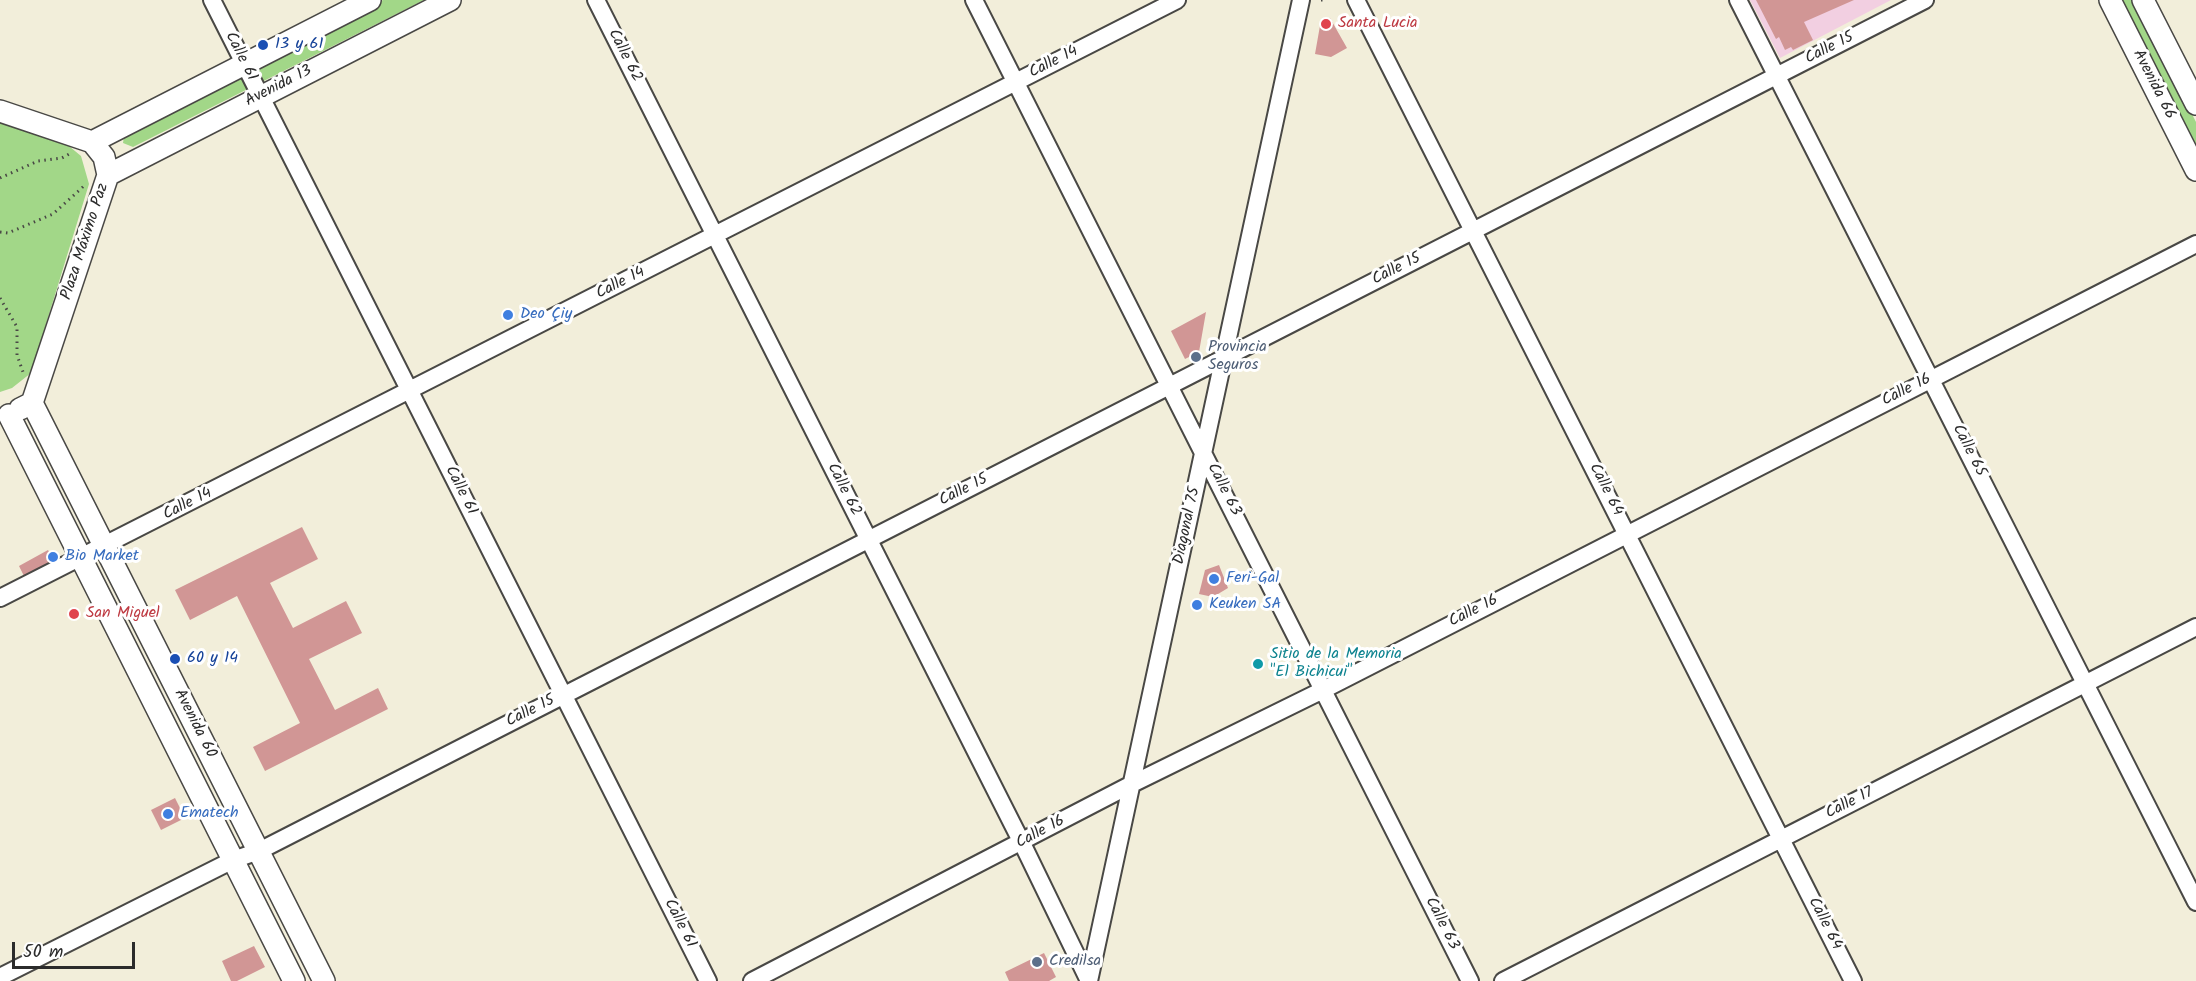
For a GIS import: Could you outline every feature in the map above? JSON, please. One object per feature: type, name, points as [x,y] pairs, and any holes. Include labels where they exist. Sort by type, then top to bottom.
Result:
[{"type":"main road","points":[[0,111],[92,142],[370,0]]},
{"type":"main road","name":"Avenida 13","points":[[108,175],[450,0]]},
{"type":"main road","name":"Avenida 66","points":[[2110,0],[2196,170]]},
{"type":"main road","name":"Avenida 66","points":[[2143,0],[2196,104]]},
{"type":"main road","name":"Plaza Máximo Paz","points":[[32,403],[108,175],[104,157],[92,142]]},
{"type":"main road","points":[[4,414],[32,403]]},
{"type":"main road","name":"Avenida 60","points":[[32,403],[324,981]]},
{"type":"main road","name":"Avenida 60","points":[[4,414],[81,558],[294,981]]},
{"type":"street","name":"Calle 61","points":[[212,0],[708,981]]},
{"type":"street","name":"Calle 62","points":[[596,0],[1022,843],[1089,981]]},
{"type":"street","name":"Calle 63","points":[[974,0],[1470,981]]},
{"type":"street","name":"Calle 14","points":[[0,598],[105,547],[1177,0]]},
{"type":"street","name":"Diagonal 75","points":[[1089,981],[1301,0]]},
{"type":"street","name":"Calle 64","points":[[1356,0],[1853,981]]},
{"type":"street","name":"Calle 65","points":[[1738,0],[2196,902]]},
{"type":"street","name":"Calle 15","points":[[0,976],[233,860],[259,852],[1925,0]]},
{"type":"street","name":"Calle 16","points":[[752,981],[1132,784],[1323,690],[2196,244]]},
{"type":"street","name":"Calle 17","points":[[1503,981],[2196,627]]},
{"type":"path","points":[[0,178],[38,161],[62,158],[92,142]]},
{"type":"path","points":[[0,232],[8,233],[53,214],[81,186],[108,175]]},
{"type":"path","points":[[0,298],[17,327],[17,355],[23,374]]},
{"type":"shaded area","points":[[1750,0],[1891,0],[1780,58]]},
{"type":"green space","points":[[383,0],[424,0],[133,147],[123,143],[125,130]]},
{"type":"green space","points":[[2119,0],[2134,0],[2196,122],[2196,153]]},
{"type":"green space","points":[[0,118],[58,137],[81,156],[89,184],[31,373],[12,388],[0,392]]},
{"type":"building","points":[[1756,0],[1854,0],[1804,22],[1813,40],[1793,50],[1791,47],[1785,50],[1779,37],[1776,39]]},
{"type":"building","points":[[1330,18],[1347,48],[1331,57],[1315,54],[1321,20]]},
{"type":"building","points":[[1206,312],[1199,352],[1185,359],[1171,331]]},
{"type":"building","points":[[302,527],[318,559],[270,583],[293,628],[346,601],[362,633],[309,659],[335,710],[378,688],[388,709],[265,771],[253,747],[300,723],[237,596],[190,620],[175,590]]},
{"type":"building","points":[[48,550],[52,557],[49,566],[25,578],[19,566]]},
{"type":"building","name":"Feri-Gal","points":[[1219,565],[1228,588],[1213,597],[1199,594],[1205,570]]},
{"type":"building","name":"Ematech","points":[[175,798],[185,818],[161,830],[151,810]]},
{"type":"building","points":[[254,946],[265,967],[237,981],[231,981],[222,961]]},
{"type":"building","name":"Credilsa","points":[[1044,953],[1056,977],[1049,981],[1009,981],[1005,972]]},
{"type":"place","name":"Santa Lucia","points":[[1326,24]]},
{"type":"place","name":"13 y 61","points":[[263,45]]},
{"type":"place","name":"Deo Çiy","points":[[508,315]]},
{"type":"place","name":"Provincia Seguros","points":[[1196,357]]},
{"type":"place","name":"Bio Market","points":[[53,557]]},
{"type":"place","name":"Feri-Gal","points":[[1214,579]]},
{"type":"place","name":"Keuken SA","points":[[1197,605]]},
{"type":"place","name":"San Miguel","points":[[74,614]]},
{"type":"place","name":"60 y 14","points":[[175,659]]},
{"type":"place","name":"Sitio de la Memoria \"El Bichicui\"","points":[[1258,664]]},
{"type":"place","name":"Ematech","points":[[168,814]]},
{"type":"place","name":"Credilsa","points":[[1037,962]]}]
